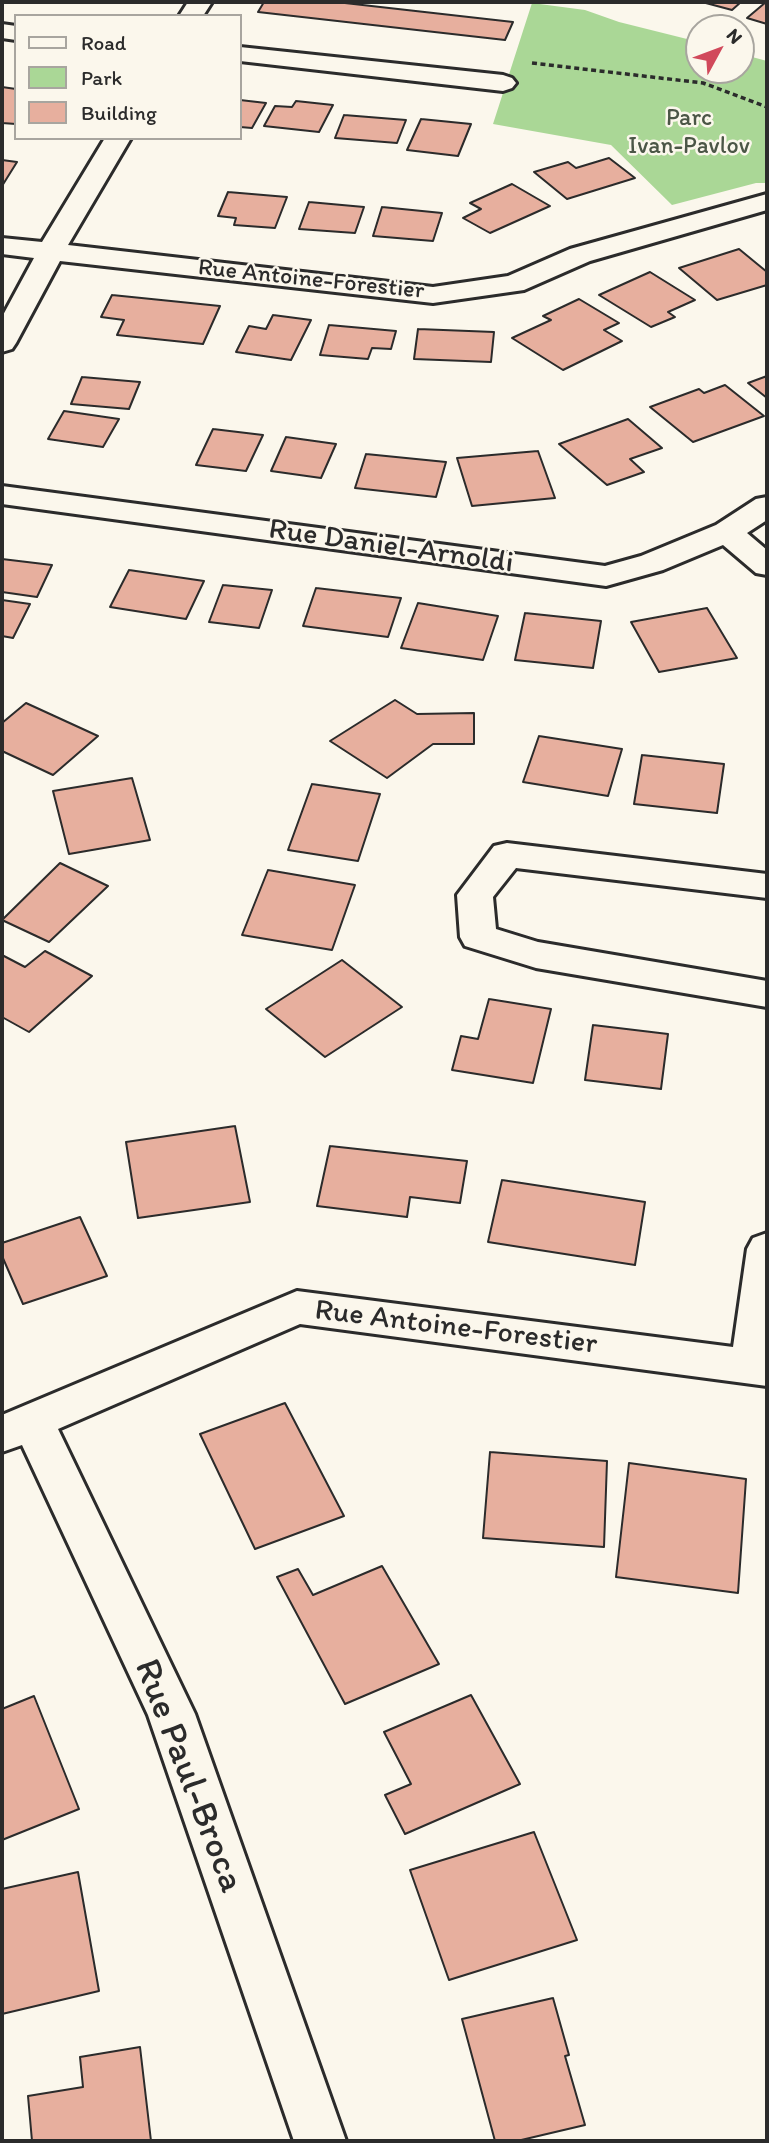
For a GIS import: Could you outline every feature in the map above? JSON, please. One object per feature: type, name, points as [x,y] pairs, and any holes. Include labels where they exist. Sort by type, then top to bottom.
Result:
[{"type":"street","points":[[242,54],[503,83]]},
{"type":"street","points":[[2,343],[51,251],[117,140]]},
{"type":"street","name":"Rue Antoine-Forestier","points":[[2,246],[433,295],[514,284],[580,255],[767,202]]},
{"type":"street","name":"Rue Daniel-Arnoldi","points":[[2,495],[606,576],[652,563],[727,532],[767,506]]},
{"type":"street","points":[[727,532],[767,566]]},
{"type":"street","points":[[767,886],[507,855],[475,895],[478,937],[536,955],[767,995]]},
{"type":"street","points":[[760,1367],[767,1249]]},
{"type":"street","name":"Rue Antoine-Forestier","points":[[17,1427],[297,1307],[760,1367]]},
{"type":"street","name":"Rue Paul-Broca","points":[[17,1427],[171,1714],[320,2141]]},
{"type":"path","points":[[503,83],[511,63],[524,62],[703,83],[767,107]]},
{"type":"green space","name":"Parc Ivan-Pavlov","points":[[532,3],[585,10],[619,22],[685,38],[685,84],[755,84],[755,58],[767,61],[767,183],[756,183],[672,205],[611,145],[493,124]]},
{"type":"building","points":[[264,2],[336,2],[513,22],[505,40],[258,12]]},
{"type":"building","points":[[702,2],[741,2],[732,10]]},
{"type":"building","points":[[766,2],[767,24],[755,20],[755,14],[752,14]]},
{"type":"building","points":[[2,87],[14,89],[14,124],[2,123]]},
{"type":"building","points":[[242,100],[266,103],[252,128],[242,127]]},
{"type":"building","points":[[296,101],[333,105],[319,132],[264,126],[275,106],[292,107]]},
{"type":"building","points":[[344,115],[406,120],[397,143],[335,138]]},
{"type":"building","points":[[421,119],[471,124],[458,156],[407,150]]},
{"type":"building","points":[[609,158],[635,178],[567,199],[534,172],[568,162],[576,168]]},
{"type":"building","points":[[2,160],[17,162],[2,186]]},
{"type":"building","points":[[512,184],[550,206],[490,233],[463,218],[481,209],[470,203]]},
{"type":"building","points":[[228,192],[287,197],[275,228],[234,225],[236,218],[218,216]]},
{"type":"building","points":[[309,202],[364,207],[355,233],[299,229]]},
{"type":"building","points":[[382,207],[442,213],[433,241],[373,236]]},
{"type":"building","points":[[739,249],[767,272],[767,285],[717,300],[679,268]]},
{"type":"building","points":[[650,272],[695,300],[668,312],[675,317],[651,327],[599,295]]},
{"type":"building","points":[[112,295],[220,306],[203,344],[117,335],[124,320],[101,317]]},
{"type":"building","points":[[579,299],[619,323],[604,330],[622,341],[563,370],[512,338],[551,320],[543,316]]},
{"type":"building","points":[[273,315],[311,320],[291,360],[236,352],[249,326],[266,329]]},
{"type":"building","points":[[329,325],[396,331],[391,349],[372,348],[368,359],[320,355]]},
{"type":"building","points":[[418,329],[494,332],[491,362],[414,359]]},
{"type":"building","points":[[767,376],[767,398],[748,383]]},
{"type":"building","points":[[82,377],[140,382],[129,409],[71,404]]},
{"type":"building","points":[[725,385],[764,416],[693,442],[650,407],[699,389],[704,393]]},
{"type":"building","points":[[64,411],[119,419],[103,447],[48,439]]},
{"type":"building","points":[[628,419],[662,448],[630,459],[644,472],[607,485],[559,444]]},
{"type":"building","points":[[213,429],[263,435],[246,471],[196,465]]},
{"type":"building","points":[[286,437],[336,444],[321,478],[271,471]]},
{"type":"building","points":[[538,451],[555,498],[472,506],[457,458]]},
{"type":"building","points":[[366,454],[446,462],[436,497],[355,488]]},
{"type":"building","points":[[2,559],[52,565],[37,597],[2,592]]},
{"type":"building","points":[[129,570],[204,581],[186,619],[110,607]]},
{"type":"building","points":[[223,585],[272,590],[259,628],[209,622]]},
{"type":"building","points":[[316,588],[401,598],[388,637],[303,626]]},
{"type":"building","points":[[2,600],[30,604],[13,638],[2,636]]},
{"type":"building","points":[[418,603],[498,616],[483,660],[401,648]]},
{"type":"building","points":[[707,608],[737,658],[659,672],[631,622]]},
{"type":"building","points":[[525,613],[601,621],[593,668],[515,660]]},
{"type":"building","points":[[395,700],[417,714],[474,713],[474,744],[433,744],[387,778],[330,741]]},
{"type":"building","points":[[26,703],[98,736],[53,775],[2,751],[2,723]]},
{"type":"building","points":[[539,736],[622,749],[608,796],[523,782]]},
{"type":"building","points":[[642,755],[724,764],[717,813],[634,804]]},
{"type":"building","points":[[132,778],[150,840],[69,854],[53,791]]},
{"type":"building","points":[[312,784],[380,794],[358,861],[288,850]]},
{"type":"building","points":[[60,863],[108,886],[49,942],[2,920]]},
{"type":"building","points":[[268,870],[355,885],[332,950],[242,935]]},
{"type":"building","points":[[45,951],[92,976],[29,1032],[2,1017],[2,955],[25,967]]},
{"type":"building","points":[[342,960],[402,1007],[325,1057],[266,1009]]},
{"type":"building","points":[[489,999],[551,1009],[533,1083],[452,1070],[461,1036],[478,1039]]},
{"type":"building","points":[[593,1025],[668,1034],[661,1089],[585,1080]]},
{"type":"building","points":[[235,1126],[250,1202],[138,1218],[126,1142]]},
{"type":"building","points":[[330,1146],[467,1161],[460,1203],[410,1197],[407,1217],[317,1206]]},
{"type":"building","points":[[502,1180],[645,1202],[635,1265],[488,1242]]},
{"type":"building","points":[[80,1217],[107,1276],[23,1304],[2,1256],[2,1243]]},
{"type":"building","points":[[285,1403],[344,1516],[255,1549],[200,1434]]},
{"type":"building","points":[[490,1452],[607,1461],[604,1547],[483,1538]]},
{"type":"building","points":[[629,1463],[746,1479],[738,1593],[616,1577]]},
{"type":"building","points":[[382,1566],[439,1664],[345,1704],[277,1577],[298,1569],[313,1595]]},
{"type":"building","points":[[471,1695],[520,1784],[405,1834],[385,1795],[411,1784],[384,1732]]},
{"type":"building","points":[[34,1696],[79,1809],[2,1840],[2,1709]]},
{"type":"building","points":[[534,1832],[577,1940],[449,1980],[410,1870]]},
{"type":"building","points":[[78,1872],[99,1991],[2,2014],[2,1889]]},
{"type":"building","points":[[553,1998],[569,2055],[565,2056],[585,2125],[517,2141],[495,2141],[462,2019]]},
{"type":"building","points":[[140,2047],[151,2141],[32,2141],[28,2096],[83,2087],[80,2057]]}]
